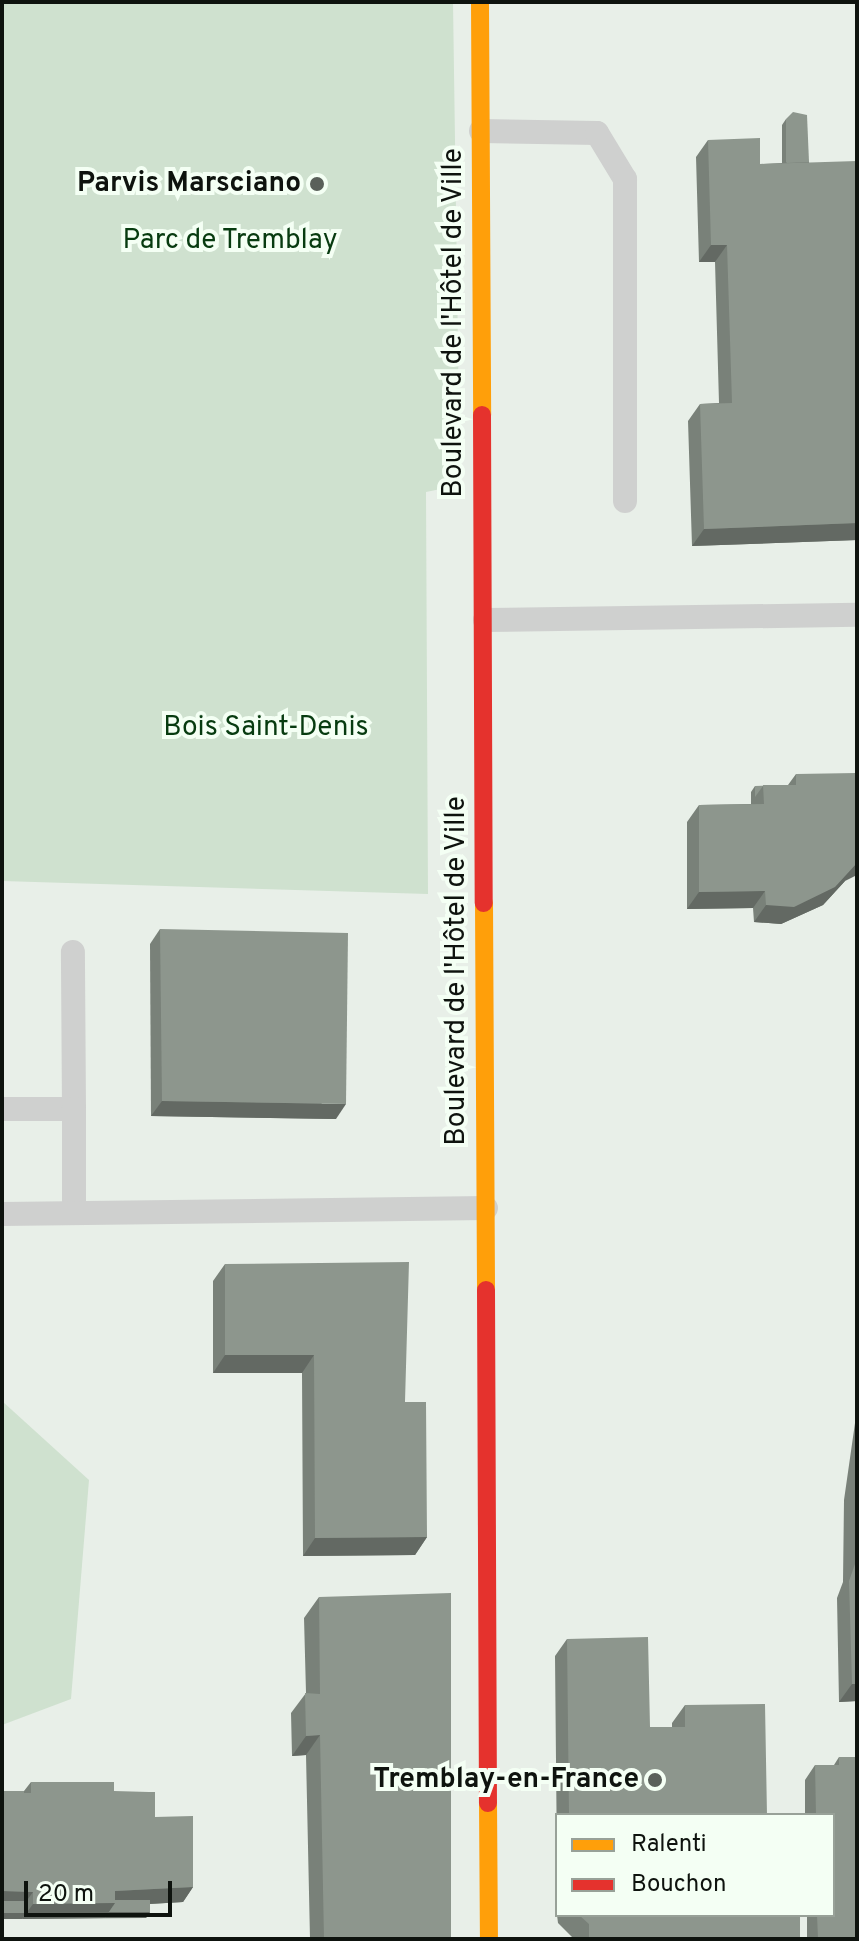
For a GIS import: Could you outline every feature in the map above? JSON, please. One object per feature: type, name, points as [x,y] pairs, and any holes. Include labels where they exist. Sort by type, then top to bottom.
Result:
[{"type":"street","name":"Boulevard de l'Hôtel de Ville","points":[[480,2],[489,1939]]},
{"type":"lane","points":[[481,131],[597,133],[625,179],[625,501]]},
{"type":"lane","points":[[485,620],[857,615]]},
{"type":"lane","points":[[73,952],[74,1213]]},
{"type":"lane","points":[[2,1109],[74,1109]]},
{"type":"lane","points":[[2,1214],[486,1208]]},
{"type":"green space","name":"Parc de Tremblay","points":[[2,2],[453,2],[460,485],[426,492],[428,894],[2,881]]},
{"type":"green space","points":[[2,1401],[89,1480],[71,1699],[2,1725]]},
{"type":"building","points":[[793,112],[807,115],[809,162],[786,162],[786,119]]},
{"type":"building","points":[[760,138],[760,164],[857,161],[857,523],[704,529],[700,404],[732,403],[727,245],[711,245],[708,140]]},
{"type":"building","points":[[856,773],[857,863],[835,887],[794,907],[766,905],[765,891],[699,892],[699,805],[764,804],[763,785],[796,785],[796,774]]},
{"type":"building","points":[[755,786],[763,786],[755,797]]},
{"type":"building","points":[[160,929],[348,933],[346,1104],[162,1101]]},
{"type":"building","points":[[409,1262],[405,1402],[426,1402],[427,1537],[315,1538],[314,1355],[225,1355],[225,1264]]},
{"type":"building","points":[[857,1474],[857,1684],[852,1684],[849,1581],[855,1564]]},
{"type":"building","points":[[451,1593],[451,1939],[324,1939],[320,1735],[306,1736],[305,1693],[320,1694],[319,1597]]},
{"type":"building","name":"Tremblay-en-France","points":[[648,1637],[650,1727],[685,1727],[685,1705],[765,1704],[767,1813],[569,1813],[567,1639]]},
{"type":"building","points":[[839,1757],[857,1757],[857,1939],[818,1939],[817,1917],[835,1917],[835,1813],[816,1813],[815,1765],[839,1765]]},
{"type":"building","points":[[31,1782],[114,1782],[114,1792],[155,1792],[155,1817],[193,1816],[193,1887],[115,1891],[115,1903],[33,1904],[33,1892],[2,1891],[2,1793],[31,1793]]},
{"type":"building","points":[[24,1791],[24,1793],[2,1793]]},
{"type":"building","points":[[115,1900],[150,1900],[150,1912],[109,1912]]},
{"type":"building","points":[[2,1901],[26,1901],[26,1913],[2,1913]]},
{"type":"building","points":[[581,1917],[800,1917],[800,1939],[589,1939],[589,1924]]},
{"type":"traffic: slow","points":[[480,2],[482,415]]},
{"type":"traffic: slow","points":[[484,903],[486,1290]]},
{"type":"traffic: slow","points":[[488,1803],[489,1939]]},
{"type":"traffic: jam","points":[[482,415],[484,903]]},
{"type":"traffic: jam","points":[[486,1290],[488,1803]]},
{"type":"place","name":"Parvis Marsciano","points":[[317,184]]},
{"type":"place","name":"Tremblay-en-France","points":[[655,1780]]},
{"type":"park label","name":"Bois Saint-Denis","points":[[266,728]]}]
